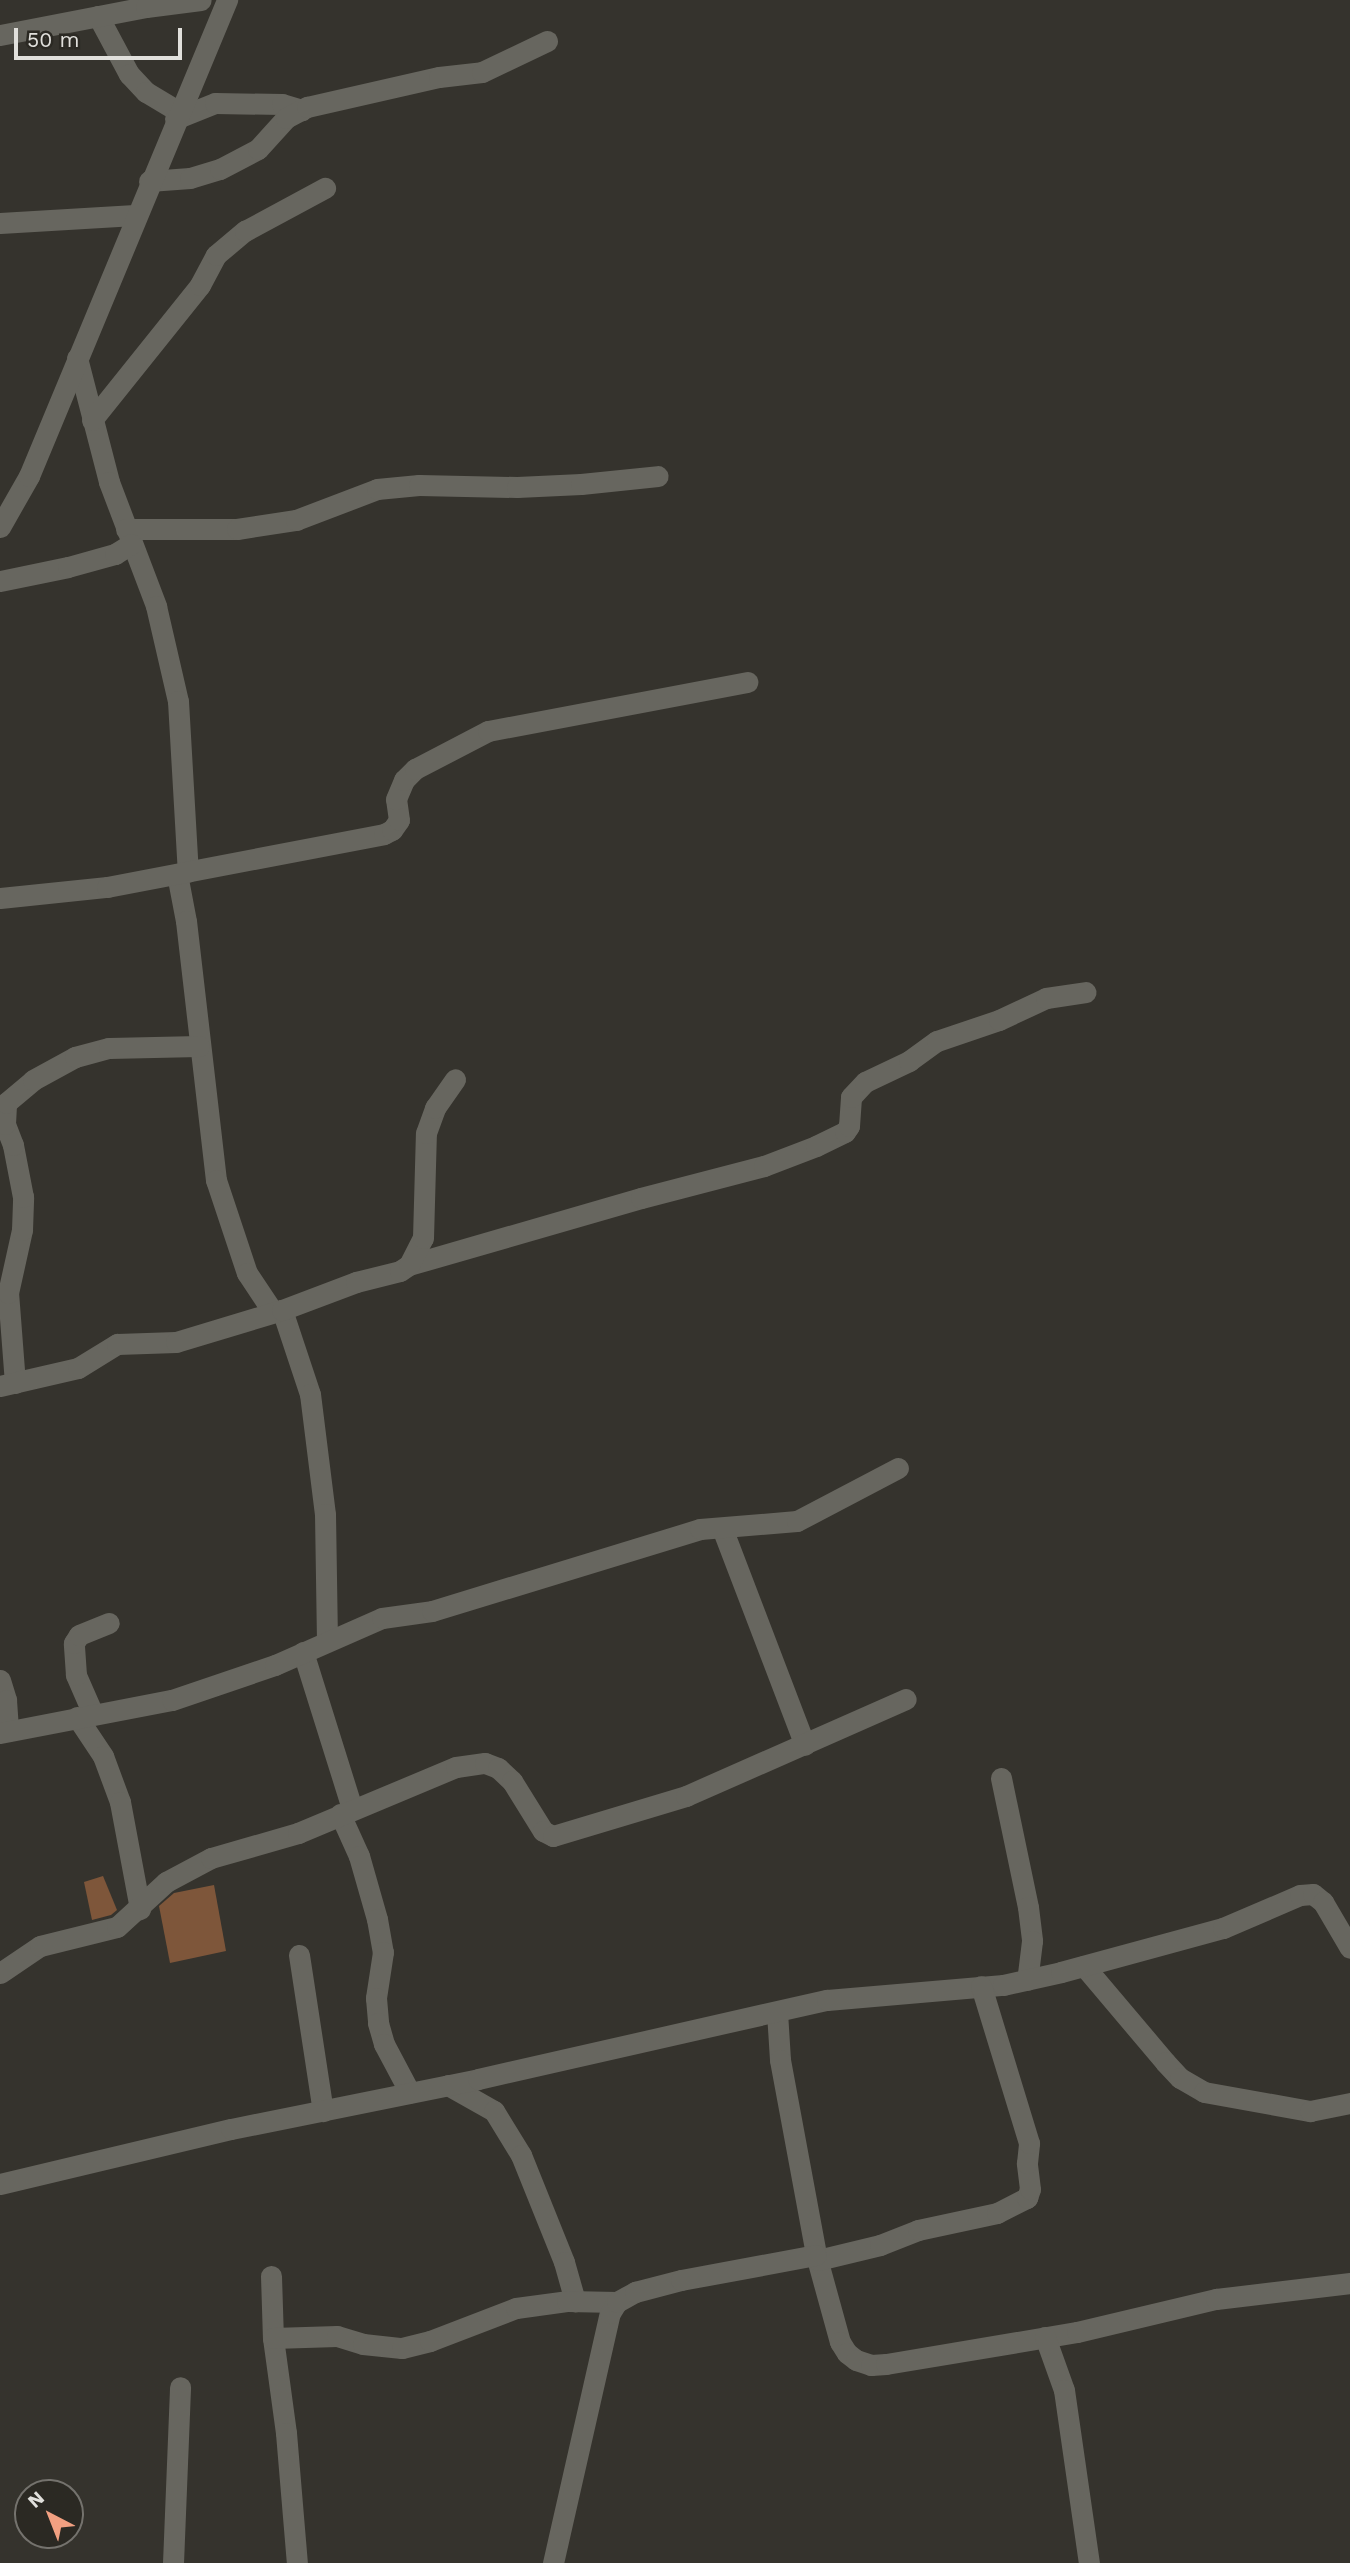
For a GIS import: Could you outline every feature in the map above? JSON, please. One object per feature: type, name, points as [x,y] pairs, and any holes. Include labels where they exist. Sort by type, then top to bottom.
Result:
[{"type":"street","points":[[0,35],[83,12],[201,0]]},
{"type":"street","points":[[0,527],[29,475],[149,181],[227,0]]},
{"type":"street","points":[[83,12],[129,74],[146,92],[177,115]]},
{"type":"street","points":[[149,181],[190,178],[220,169],[258,149],[286,118],[302,110],[439,77],[482,72],[547,41]]},
{"type":"street","points":[[177,115],[215,103],[282,104],[302,110]]},
{"type":"street","points":[[92,420],[200,285],[216,255],[245,231],[325,188]]},
{"type":"street","points":[[0,223],[135,215]]},
{"type":"street","points":[[77,358],[92,420],[129,536],[156,606],[178,701],[182,873],[199,1046],[216,1180],[247,1273],[278,1311],[310,1394],[325,1514],[327,1640]]},
{"type":"street","points":[[129,536],[237,529],[296,520],[377,489],[419,485],[517,487],[658,476]]},
{"type":"street","points":[[0,581],[116,554],[129,536]]},
{"type":"street","points":[[0,898],[107,887],[383,834],[392,830],[399,820],[397,790],[415,769],[488,731],[747,682]]},
{"type":"street","points":[[199,1046],[109,1048],[75,1057],[33,1080],[6,1103],[5,1124],[13,1145],[23,1197],[22,1230],[8,1293],[8,1384],[78,1368],[117,1344],[176,1342],[278,1311],[356,1282],[400,1271],[409,1265],[641,1198],[764,1166],[838,1137],[849,1126],[850,1097],[865,1082],[909,1061],[937,1041],[999,1020],[1046,998],[1086,992]]},
{"type":"street","points":[[409,1265],[423,1238],[426,1133],[435,1108],[455,1079]]},
{"type":"street","points":[[0,1680],[6,1700],[4,1732],[172,1700],[275,1665],[382,1618],[432,1611],[700,1529],[797,1521],[898,1468]]},
{"type":"street","points":[[722,1528],[805,1745]]},
{"type":"street","points":[[109,1623],[79,1635],[74,1643],[76,1675],[85,1716],[120,1802],[140,1909]]},
{"type":"street","points":[[303,1652],[377,1919],[383,1952],[376,1998],[378,2023],[384,2044],[410,2093]]},
{"type":"street","points":[[0,1973],[40,1946],[117,1927],[140,1909],[166,1882],[211,1858],[257,1847],[456,1767],[485,1763],[498,1768],[512,1781],[542,1831],[552,1836],[686,1796],[906,1699]]},
{"type":"street","points":[[1001,1778],[1023,1874],[1031,1930],[1027,1980]]},
{"type":"street","points":[[0,2184],[827,2000],[1027,1980],[1223,1928],[1300,1895],[1313,1894],[1323,1902],[1350,1948]]},
{"type":"street","points":[[299,1955],[323,2110]]},
{"type":"street","points":[[1084,1966],[1180,2078],[1204,2092],[1310,2111],[1350,2103]]},
{"type":"street","points":[[559,2558],[569,2486],[610,2313],[617,2302],[635,2292],[681,2280],[880,2245],[918,2230],[997,2213],[1027,2198],[1030,2189],[1027,2164],[1029,2143],[981,1986]]},
{"type":"street","points":[[777,2012],[780,2060],[817,2257],[840,2342],[856,2360],[871,2365],[886,2364],[1045,2337],[1216,2299],[1350,2283]]},
{"type":"street","points":[[448,2085],[494,2111],[522,2155],[564,2262],[575,2301]]},
{"type":"street","points":[[271,2276],[273,2338],[286,2433],[297,2563]]},
{"type":"street","points":[[273,2338],[337,2336],[363,2344],[402,2348],[430,2341],[516,2308],[575,2301],[617,2302]]},
{"type":"street","points":[[1045,2337],[1063,2390],[1089,2563]]},
{"type":"street","points":[[173,2563],[180,2387]]},
{"type":"building","points":[[103,1876],[117,1910],[111,1915],[92,1920],[84,1882]]},
{"type":"building","points":[[214,1885],[226,1951],[170,1963],[159,1906],[174,1893]]}]
